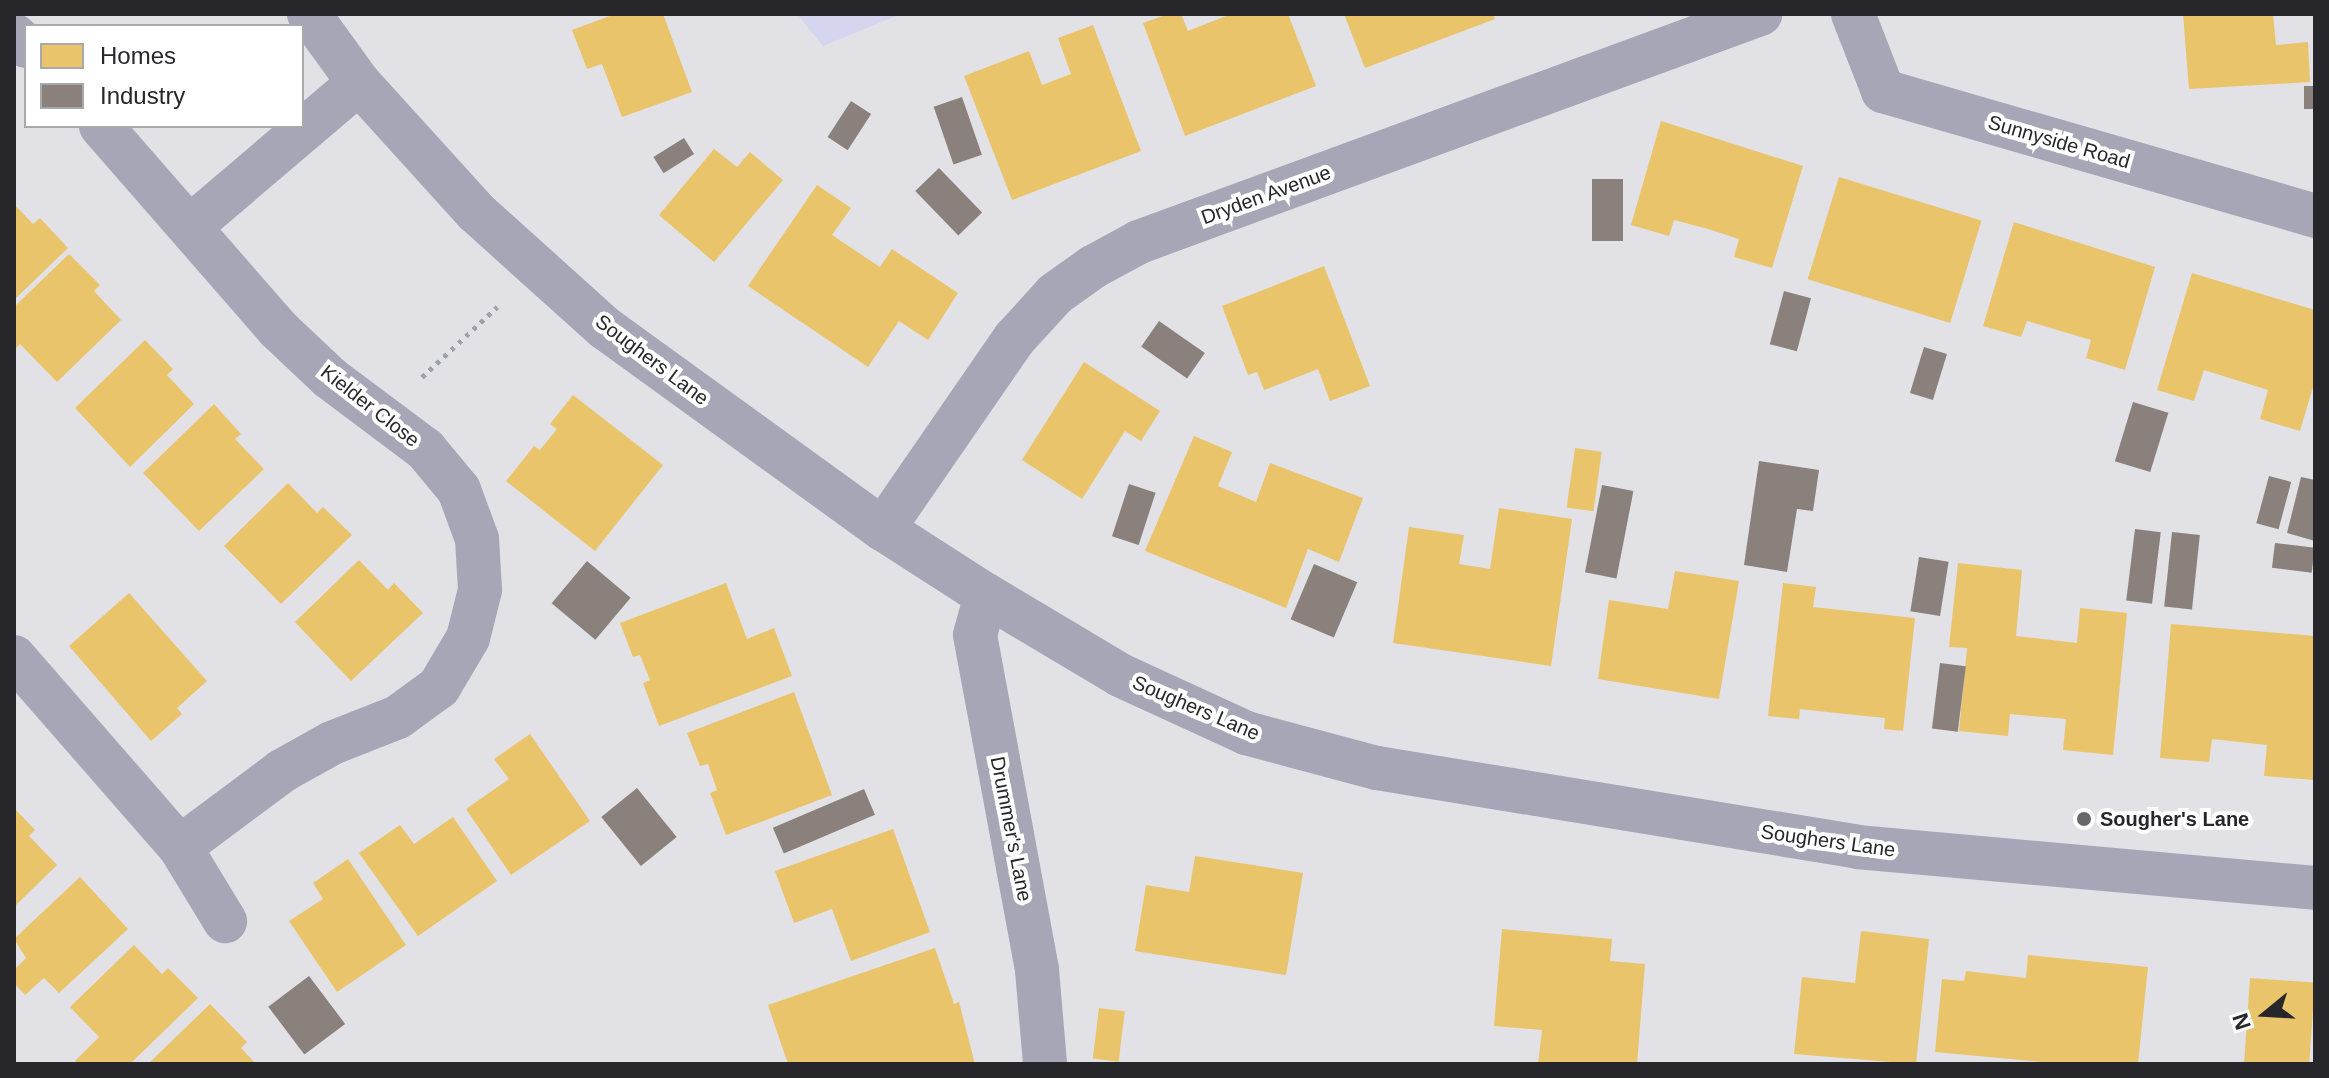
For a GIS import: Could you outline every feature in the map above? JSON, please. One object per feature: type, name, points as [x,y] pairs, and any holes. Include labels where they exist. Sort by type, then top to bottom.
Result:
[{"type":"street","name":"Soughers Lane","points":[[309,14],[359,83],[476,212],[605,328],[883,529],[986,595],[1120,675],[1246,733],[1377,768],[1857,847],[2315,888]]},
{"type":"street","name":"Dryden Avenue","points":[[883,529],[1015,338],[1055,294],[1093,267],[1139,242],[1760,14]]},
{"type":"street","name":"Sunnyside Road","points":[[1853,14],[1883,91],[2315,216]]},
{"type":"street","points":[[192,225],[359,83]]},
{"type":"street","name":"Kielder Close","points":[[103,128],[192,225],[278,329],[425,449],[459,490],[478,552],[480,590],[468,638],[439,687],[419,702],[282,771],[180,847]]},
{"type":"street","name":"Drummer's Lane","points":[[986,595],[975,635],[1037,970],[1045,1064]]},
{"type":"street","points":[[14,657],[180,847],[225,921]]},
{"type":"path","points":[[380,415],[539,268]]},
{"type":"shaded area","points":[[797,14],[901,14],[823,46]]},
{"type":"building: Homes","points":[[615,14],[663,14],[692,92],[622,117],[602,64],[587,69],[572,30]]},
{"type":"building: Homes","points":[[1168,14],[1181,14],[1188,31],[1231,14],[1288,14],[1316,86],[1185,136],[1143,23]]},
{"type":"building: Homes","points":[[1344,14],[1493,14],[1495,19],[1365,68]]},
{"type":"building: Homes","points":[[2183,14],[2273,14],[2276,45],[2308,42],[2310,82],[2189,89]]},
{"type":"building: Homes","points":[[1093,25],[1141,151],[1012,200],[964,76],[1029,51],[1042,85],[1071,74],[1058,38]]},
{"type":"building: Homes","points":[[1661,121],[1803,166],[1772,268],[1734,257],[1739,239],[1708,229],[1674,220],[1669,236],[1631,225]]},
{"type":"building: Homes","points":[[714,149],[737,167],[750,152],[783,180],[714,262],[659,215]]},
{"type":"building: Homes","points":[[1839,177],[1981,221],[1950,323],[1808,279]]},
{"type":"building: Homes","points":[[817,185],[851,208],[832,235],[880,267],[892,249],[958,293],[928,340],[899,321],[868,367],[748,286]]},
{"type":"building: Homes","points":[[14,204],[33,224],[40,218],[68,248],[14,300]]},
{"type":"building: Homes","points":[[2014,222],[2155,267],[2125,370],[2086,358],[2091,340],[2027,321],[2021,337],[1983,326]]},
{"type":"building: Homes","points":[[69,254],[100,285],[94,291],[121,320],[57,382],[20,344],[14,350],[14,307]]},
{"type":"building: Homes","points":[[1324,266],[1370,386],[1330,401],[1318,369],[1264,390],[1257,372],[1248,375],[1222,306]]},
{"type":"building: Homes","points":[[2192,273],[2315,310],[2315,380],[2300,431],[2260,419],[2268,390],[2204,370],[2194,401],[2157,390]]},
{"type":"building: Homes","points":[[145,340],[173,369],[167,375],[194,404],[130,467],[75,408]]},
{"type":"building: Homes","points":[[1084,362],[1160,411],[1141,441],[1125,431],[1082,499],[1022,460]]},
{"type":"building: Homes","points":[[573,395],[663,465],[595,551],[506,481],[534,446],[540,450],[557,429],[550,424]]},
{"type":"building: Homes","points":[[214,404],[241,434],[235,439],[264,469],[199,531],[143,473]]},
{"type":"building: Homes","points":[[1194,436],[1232,452],[1218,486],[1256,502],[1270,463],[1363,498],[1339,562],[1308,549],[1286,608],[1145,551]]},
{"type":"building: Homes","points":[[1575,448],[1602,452],[1593,511],[1567,507]]},
{"type":"building: Homes","points":[[288,483],[317,513],[323,507],[352,535],[281,604],[224,546]]},
{"type":"building: Homes","points":[[1499,508],[1572,519],[1551,666],[1393,643],[1409,527],[1464,535],[1459,564],[1490,569]]},
{"type":"building: Homes","points":[[359,560],[388,590],[394,583],[423,613],[351,681],[295,622]]},
{"type":"building: Homes","points":[[1958,563],[2022,570],[2016,636],[2077,643],[2080,608],[2127,613],[2113,755],[2063,750],[2066,719],[2010,714],[2008,736],[1959,731],[1967,648],[1949,647]]},
{"type":"building: Homes","points":[[1675,571],[1739,581],[1719,699],[1598,679],[1609,600],[1668,609]]},
{"type":"building: Homes","points":[[726,583],[747,639],[774,628],[792,676],[659,726],[643,683],[650,680],[640,655],[633,657],[620,623]]},
{"type":"building: Homes","points":[[1783,583],[1816,587],[1813,607],[1915,618],[1903,731],[1884,729],[1885,718],[1800,709],[1799,719],[1768,716]]},
{"type":"building: Homes","points":[[129,593],[207,681],[177,708],[182,714],[151,741],[69,646]]},
{"type":"building: Homes","points":[[2171,624],[2315,636],[2315,780],[2264,776],[2267,745],[2212,739],[2209,762],[2160,758]]},
{"type":"building: Homes","points":[[794,692],[832,795],[726,835],[710,793],[717,790],[708,764],[700,766],[687,733]]},
{"type":"building: Homes","points":[[530,734],[590,821],[511,875],[466,809],[509,779],[494,759]]},
{"type":"building: Homes","points":[[14,808],[35,830],[29,836],[57,865],[14,907]]},
{"type":"building: Homes","points":[[453,817],[497,881],[418,936],[359,853],[400,825],[414,844]]},
{"type":"building: Homes","points":[[893,829],[930,932],[851,961],[832,909],[794,923],[775,871]]},
{"type":"building: Homes","points":[[1195,856],[1303,873],[1286,975],[1135,951],[1146,885],[1189,892]]},
{"type":"building: Homes","points":[[348,859],[406,945],[337,992],[289,921],[323,899],[313,883]]},
{"type":"building: Homes","points":[[80,877],[128,929],[59,993],[44,978],[25,995],[14,983],[14,970],[26,958],[14,939]]},
{"type":"building: Homes","points":[[1502,929],[1612,939],[1610,961],[1645,964],[1637,1064],[1538,1064],[1542,1030],[1494,1026]]},
{"type":"building: Homes","points":[[1861,931],[1929,939],[1916,1064],[1794,1054],[1802,977],[1855,983]]},
{"type":"building: Homes","points":[[134,945],[162,974],[168,968],[198,998],[130,1064],[78,1064],[75,1061],[99,1037],[70,1007]]},
{"type":"building: Homes","points":[[935,948],[954,1004],[959,1002],[975,1064],[788,1064],[768,1005]]},
{"type":"building: Homes","points":[[2028,955],[2148,967],[2138,1064],[2063,1064],[1935,1052],[1942,979],[1964,981],[1966,971],[2026,978]]},
{"type":"building: Homes","points":[[2250,978],[2315,983],[2309,1064],[2244,1064]]},
{"type":"building: Homes","points":[[210,1004],[247,1042],[241,1048],[256,1064],[148,1064]]},
{"type":"building: Homes","points":[[1099,1008],[1125,1011],[1119,1062],[1093,1059]]},
{"type":"building: Industry","points":[[2304,86],[2315,86],[2315,109],[2304,109]]},
{"type":"building: Industry","points":[[962,97],[982,155],[953,164],[934,107]]},
{"type":"building: Industry","points":[[851,101],[871,114],[848,150],[828,137]]},
{"type":"building: Industry","points":[[684,138],[694,154],[664,173],[653,157]]},
{"type":"building: Industry","points":[[939,168],[982,213],[958,236],[915,191]]},
{"type":"building: Industry","points":[[1592,179],[1623,179],[1623,241],[1592,241]]},
{"type":"building: Industry","points":[[1784,291],[1811,298],[1797,351],[1770,344]]},
{"type":"building: Industry","points":[[1159,321],[1205,353],[1187,379],[1141,346]]},
{"type":"building: Industry","points":[[1924,347],[1947,354],[1933,400],[1910,393]]},
{"type":"building: Industry","points":[[2133,402],[2168,413],[2150,472],[2115,461]]},
{"type":"building: Industry","points":[[1759,461],[1819,470],[1813,511],[1797,509],[1787,572],[1744,565]]},
{"type":"building: Industry","points":[[2269,476],[2291,482],[2279,529],[2256,523]]},
{"type":"building: Industry","points":[[2301,477],[2315,480],[2315,541],[2287,533]]},
{"type":"building: Industry","points":[[1129,484],[1156,493],[1139,545],[1112,536]]},
{"type":"building: Industry","points":[[1602,485],[1633,491],[1616,578],[1585,572]]},
{"type":"building: Industry","points":[[2135,529],[2161,532],[2152,604],[2126,600]]},
{"type":"building: Industry","points":[[2172,532],[2200,535],[2192,610],[2164,607]]},
{"type":"building: Industry","points":[[2275,543],[2315,548],[2312,573],[2272,568]]},
{"type":"building: Industry","points":[[1919,557],[1949,562],[1940,616],[1910,611]]},
{"type":"building: Industry","points":[[587,561],[631,598],[595,640],[552,603]]},
{"type":"building: Industry","points":[[1314,564],[1357,582],[1334,638],[1291,619]]},
{"type":"building: Industry","points":[[1940,663],[1966,666],[1958,732],[1932,729]]},
{"type":"building: Industry","points":[[637,788],[677,837],[641,866],[601,817]]},
{"type":"building: Industry","points":[[864,789],[875,815],[784,853],[773,828]]},
{"type":"building: Industry","points":[[309,976],[345,1024],[304,1055],[268,1007]]},
{"type":"place","name":"Sougher's Lane","points":[[2084,819]]}]
